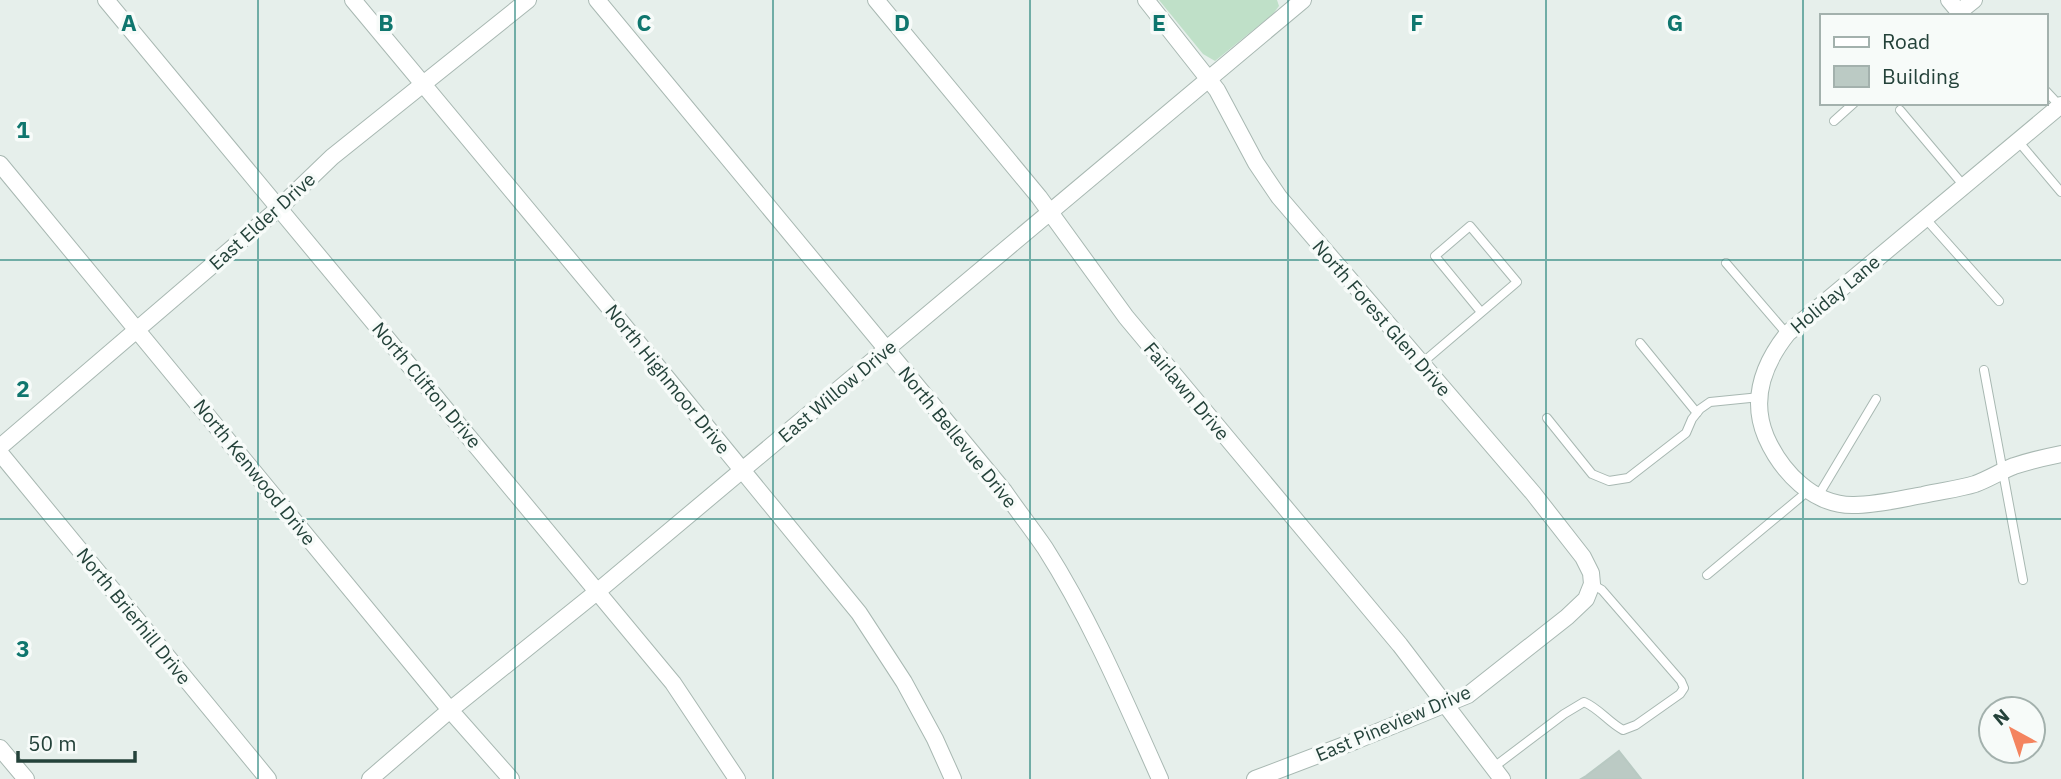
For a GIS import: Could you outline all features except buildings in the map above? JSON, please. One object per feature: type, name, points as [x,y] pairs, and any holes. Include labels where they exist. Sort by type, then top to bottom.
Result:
[{"type":"street","name":"North Clifton Drive","points":[[106,0],[673,683],[737,779]]},
{"type":"street","name":"North Highmoor Drive","points":[[353,0],[859,613],[904,682],[953,779]]},
{"type":"street","name":"East Elder Drive","points":[[0,447],[279,208],[332,157],[528,0]]},
{"type":"street","name":"North Bellevue Drive","points":[[597,0],[1004,491],[1045,548],[1110,667],[1160,779]]},
{"type":"street","name":"Fairlawn Drive","points":[[876,0],[1050,212],[1125,317],[1400,645],[1498,773]]},
{"type":"street","name":"North Forest Glen Drive","points":[[1146,0],[1217,90],[1256,163],[1279,197],[1533,493],[1583,557],[1591,573],[1592,584]]},
{"type":"street","points":[[1954,9],[1974,0]]},
{"type":"street","name":"East Willow Drive","points":[[370,779],[450,710],[598,591],[1298,2]]},
{"type":"street","name":"Holiday Lane","points":[[2060,105],[1787,334],[1773,353],[1763,375],[1759,397],[1762,425],[1774,454],[1786,471],[1813,493],[1836,503],[1852,505],[1906,498],[1974,484],[2014,466],[2061,454]]},
{"type":"street","name":"North Kenwood Drive","points":[[0,164],[450,710],[512,779]]},
{"type":"street","name":"North Brierhill Drive","points":[[0,453],[268,779]]},
{"type":"street","name":"East Pineview Drive","points":[[1255,779],[1468,695],[1586,599],[1592,584]]},
{"type":"street","points":[[0,748],[26,779]]},
{"type":"lane","points":[[2047,92],[2060,105]]},
{"type":"lane","points":[[1834,121],[1852,105]]},
{"type":"lane","points":[[1900,110],[1964,186]]},
{"type":"lane","points":[[2018,141],[2061,192]]},
{"type":"lane","points":[[1926,218],[1999,301]]},
{"type":"lane","points":[[1422,363],[1517,282],[1470,226],[1435,256],[1481,312]]},
{"type":"lane","points":[[1726,263],[1787,334]]},
{"type":"lane","points":[[1640,343],[1697,413]]},
{"type":"lane","points":[[1984,370],[2023,580]]},
{"type":"lane","points":[[1547,418],[1592,474],[1609,481],[1628,478],[1686,433],[1697,413],[1710,402],[1759,397]]},
{"type":"lane","points":[[1707,575],[1813,493],[1876,399]]},
{"type":"lane","points":[[1498,773],[1564,714],[1584,702],[1597,708],[1610,723],[1623,730],[1636,725],[1680,694],[1684,688],[1681,681],[1602,590],[1592,584]]},
{"type":"green space","points":[[1159,0],[1277,0],[1279,6],[1273,14],[1215,61],[1203,54]]}]
